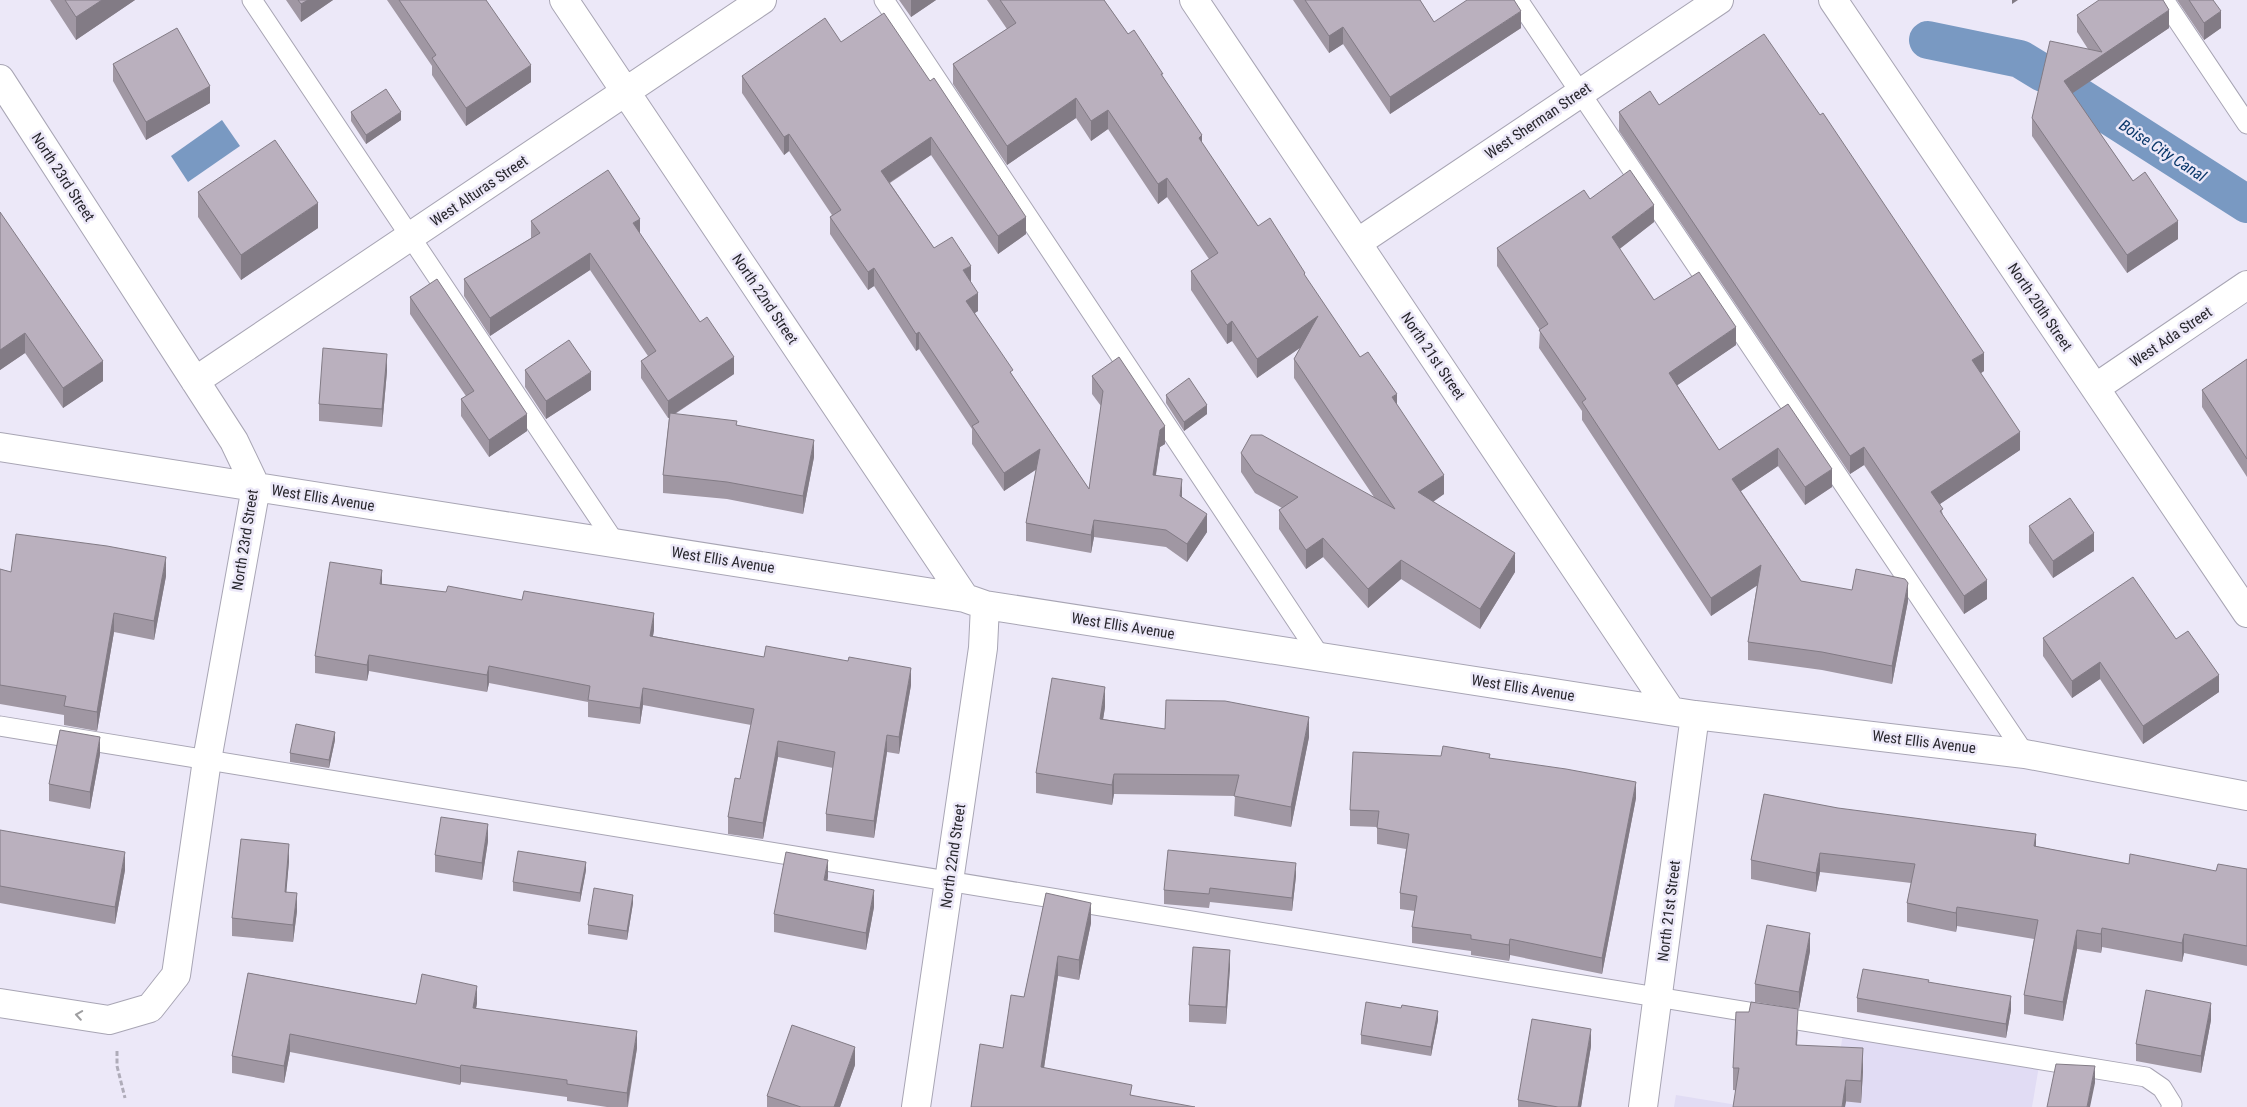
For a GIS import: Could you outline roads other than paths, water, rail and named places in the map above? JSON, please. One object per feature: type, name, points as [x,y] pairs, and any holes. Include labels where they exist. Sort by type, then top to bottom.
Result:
[{"type":"street","name":"North 22nd Street","points":[[564,0],[975,602],[983,648],[916,1107]]},
{"type":"street","name":"West Alturas Street","points":[[195,381],[762,0]]},
{"type":"street","name":"North 21st Street","points":[[1194,0],[1357,243],[1683,713],[1658,997],[1642,1107]]},
{"type":"street","name":"West Sherman Street","points":[[1357,243],[1719,0]]},
{"type":"street","name":"North 20th Street","points":[[1833,0],[2247,613]]},
{"type":"street","name":"North 23rd Street","points":[[0,79],[234,441],[256,487],[207,760],[176,975],[139,1011],[109,1020],[0,1003]]},
{"type":"street","name":"West Ada Street","points":[[2095,388],[2247,285]]},
{"type":"street","name":"West Ellis Avenue","points":[[0,447],[1683,713],[2025,754],[2247,796]]},
{"type":"lane","points":[[252,0],[616,544]]},
{"type":"lane","points":[[884,0],[1320,656]]},
{"type":"lane","points":[[1518,0],[2025,754]]},
{"type":"lane","points":[[2164,0],[2247,124]]},
{"type":"lane","points":[[0,726],[2146,1077],[2162,1088],[2172,1104],[2171,1107]]},
{"type":"water","points":[[222,120],[240,146],[188,182],[171,156]]},
{"type":"waterway","name":"Boise City Canal","points":[[1928,40],[2020,59],[2043,73]]},
{"type":"waterway","name":"Boise City Canal","points":[[2078,96],[2247,204]]}]
